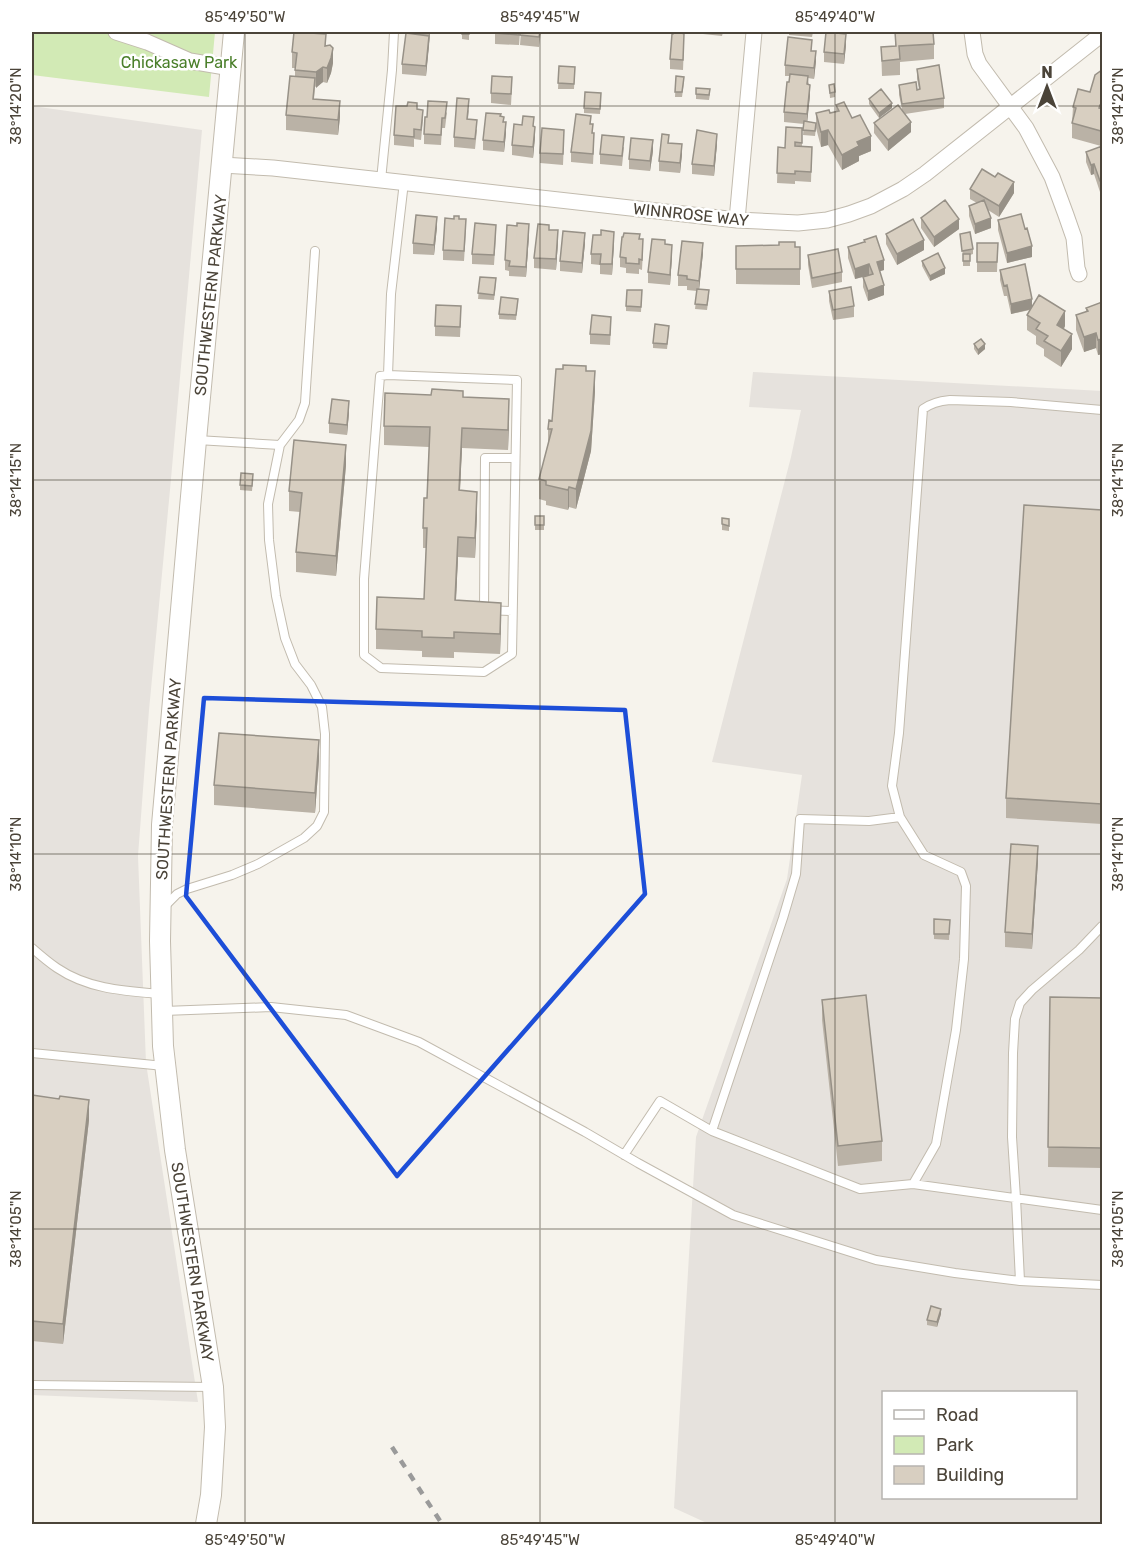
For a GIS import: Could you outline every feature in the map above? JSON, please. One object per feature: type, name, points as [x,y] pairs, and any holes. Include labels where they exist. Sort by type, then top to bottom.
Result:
[{"type":"street","points":[[116,32],[147,42],[190,61],[231,68]]},
{"type":"street","name":"SOUTHWESTERN PARKWAY","points":[[207,1524],[215,1427],[213,1387],[175,1150],[165,1066],[160,910],[166,766],[234,32]]},
{"type":"street","points":[[737,220],[754,32]]},
{"type":"street","points":[[972,32],[979,64],[1026,128],[1052,177],[1074,238],[1079,274]]},
{"type":"street","name":"WINNROSE WAY","points":[[222,165],[273,168],[737,220],[798,223],[827,220],[871,206],[918,179],[1102,34]]},
{"type":"lane","points":[[381,180],[394,32]]},
{"type":"lane","points":[[388,375],[391,294],[404,182]]},
{"type":"lane","points":[[160,910],[177,894],[187,889],[258,864],[304,838],[317,826],[324,812],[325,734],[322,708],[311,685],[295,664],[285,638],[276,596],[269,540],[268,504],[280,446],[299,420],[305,403],[315,251]]},
{"type":"lane","points":[[380,376],[517,380],[515,458],[512,654],[484,672],[381,668],[364,655],[364,579],[380,376]]},
{"type":"lane","points":[[913,1184],[936,1144],[956,1030],[964,959],[966,886],[961,872],[924,855],[900,818],[892,786],[923,409],[940,401],[950,400],[1011,402],[1102,410]]},
{"type":"lane","points":[[196,440],[280,446]]},
{"type":"lane","points":[[512,611],[484,610],[485,458],[515,458]]},
{"type":"lane","points":[[712,1131],[796,874],[800,819],[868,821],[900,818]]},
{"type":"lane","points":[[1020,1281],[1012,1137],[1013,1053],[1016,1018],[1020,1004],[1032,990],[1079,950],[1102,926]]},
{"type":"lane","points":[[32,948],[58,969],[92,985],[162,1003],[271,1007],[346,1015],[419,1042],[733,1215],[876,1260],[1020,1281],[1102,1285]]},
{"type":"lane","points":[[32,1053],[165,1066]]},
{"type":"lane","points":[[624,1155],[660,1101],[712,1131],[860,1189],[913,1184],[1102,1210]]},
{"type":"lane","points":[[32,1385],[213,1387]]},
{"type":"highlighted area","points":[[204,698],[625,710],[645,894],[397,1176],[186,896]]},
{"type":"shaded area","points":[[32,106],[202,130],[149,710],[138,856],[146,1063],[198,1402],[32,1395]]},
{"type":"shaded area","points":[[753,372],[1102,391],[1102,1524],[709,1524],[674,1508],[696,1137],[787,879],[802,775],[712,762],[791,457],[801,410],[749,407]]},
{"type":"green space","name":"Chickasaw Park","points":[[32,32],[215,32],[209,97],[32,75]]},
{"type":"building","points":[[294,32],[326,34],[325,46],[330,45],[333,48],[327,68],[323,67],[316,72],[295,70],[297,53],[292,52]]},
{"type":"building","points":[[519,32],[519,35],[495,33]]},
{"type":"building","points":[[521,32],[540,32],[539,37],[520,35]]},
{"type":"building","points":[[674,32],[684,34],[683,60],[670,59]]},
{"type":"building","points":[[826,32],[846,34],[844,54],[824,52]]},
{"type":"building","points":[[895,32],[933,32],[934,44],[899,46],[900,59],[882,61],[881,47],[896,46]]},
{"type":"building","points":[[406,33],[429,36],[426,66],[402,64]]},
{"type":"building","points":[[788,37],[812,40],[811,51],[816,51],[814,68],[785,65]]},
{"type":"building","points":[[939,65],[944,98],[902,104],[899,85],[916,82],[917,90],[920,89],[917,69]]},
{"type":"building","points":[[559,66],[575,67],[574,84],[558,83]]},
{"type":"building","points":[[1102,70],[1102,106],[1100,105],[1099,108],[1102,109],[1101,131],[1072,123],[1078,89],[1090,92],[1095,75]]},
{"type":"building","points":[[790,74],[808,76],[807,84],[810,85],[807,114],[784,112]]},
{"type":"building","points":[[290,76],[315,78],[313,99],[340,101],[338,120],[286,115]]},
{"type":"building","points":[[492,76],[512,77],[511,94],[491,93]]},
{"type":"building","points":[[676,76],[684,77],[682,92],[675,92]]},
{"type":"building","points":[[834,84],[835,92],[830,93],[829,85]]},
{"type":"building","points":[[696,88],[710,89],[709,95],[696,94]]},
{"type":"building","points":[[881,89],[892,103],[879,113],[869,99]]},
{"type":"building","points":[[585,92],[601,93],[600,109],[584,108]]},
{"type":"building","points":[[457,98],[469,99],[467,119],[477,120],[475,139],[454,137]]},
{"type":"building","points":[[428,101],[447,102],[445,118],[442,118],[441,135],[424,134]]},
{"type":"building","points":[[408,102],[417,103],[417,109],[423,110],[421,130],[414,129],[414,137],[394,135],[396,106],[407,106]]},
{"type":"building","points":[[844,102],[852,118],[860,115],[871,136],[857,142],[859,146],[842,155],[828,130],[821,132],[816,113],[829,110],[830,113],[839,111],[836,105]]},
{"type":"building","points":[[898,105],[911,122],[888,140],[874,123]]},
{"type":"building","points":[[486,113],[501,114],[500,116],[504,117],[503,122],[506,122],[504,142],[483,140]]},
{"type":"building","points":[[576,114],[591,116],[590,124],[593,124],[592,133],[594,133],[593,154],[571,152]]},
{"type":"building","points":[[523,116],[534,117],[533,147],[512,145],[514,124],[522,125]]},
{"type":"building","points":[[804,121],[816,123],[815,131],[803,130]]},
{"type":"building","points":[[786,127],[802,128],[802,143],[795,142],[795,146],[812,147],[811,172],[777,173],[778,147],[785,148]]},
{"type":"building","points":[[542,128],[564,130],[563,154],[540,153]]},
{"type":"building","points":[[697,130],[717,134],[714,166],[692,164]]},
{"type":"building","points":[[662,134],[669,135],[668,143],[682,144],[680,163],[659,161]]},
{"type":"building","points":[[602,135],[624,137],[622,156],[600,154]]},
{"type":"building","points":[[631,138],[653,140],[650,161],[629,159]]},
{"type":"building","points":[[1102,146],[1102,181],[1100,181],[1094,164],[1091,165],[1086,152]]},
{"type":"building","points":[[982,169],[995,177],[998,173],[1014,182],[999,206],[970,189]]},
{"type":"building","points":[[945,200],[959,219],[934,237],[921,218]]},
{"type":"building","points":[[984,200],[991,218],[975,224],[969,206]]},
{"type":"building","points":[[1021,214],[1032,246],[1007,253],[998,220]]},
{"type":"building","points":[[416,215],[437,217],[434,245],[413,243]]},
{"type":"building","points":[[454,216],[466,219],[464,251],[443,250],[445,218],[454,219]]},
{"type":"building","points":[[913,219],[924,240],[897,254],[886,234]]},
{"type":"building","points":[[475,223],[496,225],[494,255],[472,254]]},
{"type":"building","points":[[517,223],[529,224],[526,267],[509,266],[510,261],[505,260],[507,225],[517,226]]},
{"type":"building","points":[[538,224],[549,225],[549,230],[558,230],[556,259],[534,258]]},
{"type":"building","points":[[601,230],[614,232],[612,264],[600,264],[601,254],[591,254],[593,235],[601,235]]},
{"type":"building","points":[[563,231],[585,233],[582,263],[560,261]]},
{"type":"building","points":[[970,232],[973,249],[962,251],[960,234]]},
{"type":"building","points":[[624,233],[640,234],[639,239],[643,239],[642,260],[639,259],[639,264],[626,263],[626,258],[620,257]]},
{"type":"building","points":[[876,236],[884,260],[877,262],[884,285],[868,291],[863,277],[873,274],[869,264],[855,269],[848,247]]},
{"type":"building","points":[[652,239],[665,240],[665,244],[672,245],[670,275],[648,272]]},
{"type":"building","points":[[682,241],[703,243],[699,281],[678,275]]},
{"type":"building","points":[[779,242],[795,242],[795,247],[800,247],[800,269],[736,269],[736,246],[779,245]]},
{"type":"building","points":[[977,243],[998,243],[997,262],[977,262]]},
{"type":"building","points":[[838,249],[842,272],[812,278],[808,255]]},
{"type":"building","points":[[938,253],[945,268],[930,276],[922,261]]},
{"type":"building","points":[[963,254],[970,254],[970,261],[963,261]]},
{"type":"building","points":[[1025,264],[1032,299],[1011,304],[1007,285],[1004,286],[1000,270]]},
{"type":"building","points":[[480,277],[496,278],[494,295],[478,293]]},
{"type":"building","points":[[851,287],[854,306],[833,310],[829,291]]},
{"type":"building","points":[[697,289],[709,290],[707,305],[695,304]]},
{"type":"building","points":[[627,290],[642,290],[641,307],[626,306]]},
{"type":"building","points":[[1039,295],[1065,311],[1057,325],[1072,334],[1061,351],[1044,341],[1048,336],[1036,329],[1040,323],[1027,315]]},
{"type":"building","points":[[501,297],[518,299],[516,315],[499,314]]},
{"type":"building","points":[[1102,302],[1102,339],[1098,340],[1096,333],[1084,337],[1076,315]]},
{"type":"building","points":[[436,305],[461,306],[460,327],[435,326]]},
{"type":"building","points":[[592,315],[611,317],[610,335],[590,334]]},
{"type":"building","points":[[655,324],[669,326],[667,344],[653,343]]},
{"type":"building","points":[[981,339],[985,344],[978,350],[974,344]]},
{"type":"building","points":[[563,365],[586,366],[586,371],[595,371],[591,431],[576,489],[569,487],[568,490],[546,485],[546,481],[539,479],[552,429],[548,429],[549,420],[552,421],[556,369],[563,369]]},
{"type":"building","points":[[432,389],[463,391],[463,397],[509,399],[508,430],[462,428],[459,490],[477,492],[475,538],[458,537],[455,600],[501,603],[500,634],[454,632],[454,638],[422,637],[422,631],[376,629],[377,597],[424,599],[427,528],[423,528],[424,498],[427,498],[430,427],[384,426],[385,393],[431,395]]},
{"type":"building","points":[[332,399],[349,401],[347,425],[329,423]]},
{"type":"building","points":[[294,440],[346,445],[336,556],[296,552],[302,493],[289,491]]},
{"type":"building","points":[[241,473],[253,474],[252,486],[240,485]]},
{"type":"building","points":[[1024,505],[1102,510],[1102,804],[1006,798]]},
{"type":"building","points":[[535,516],[544,516],[544,525],[535,525]]},
{"type":"building","points":[[722,518],[729,519],[729,526],[722,524]]},
{"type":"building","points":[[219,733],[319,740],[315,793],[214,785]]},
{"type":"building","points":[[1011,844],[1038,846],[1032,934],[1005,932]]},
{"type":"building","points":[[934,919],[950,920],[949,934],[934,934]]},
{"type":"building","points":[[866,995],[882,1141],[838,1146],[822,1000]]},
{"type":"building","points":[[1050,997],[1102,998],[1102,1148],[1048,1147]]},
{"type":"building","points":[[32,1095],[89,1100],[63,1324],[32,1321]]},
{"type":"building","points":[[931,1306],[941,1309],[937,1322],[927,1320]]},
{"type":"railway","points":[[392,1447],[442,1524]]}]
